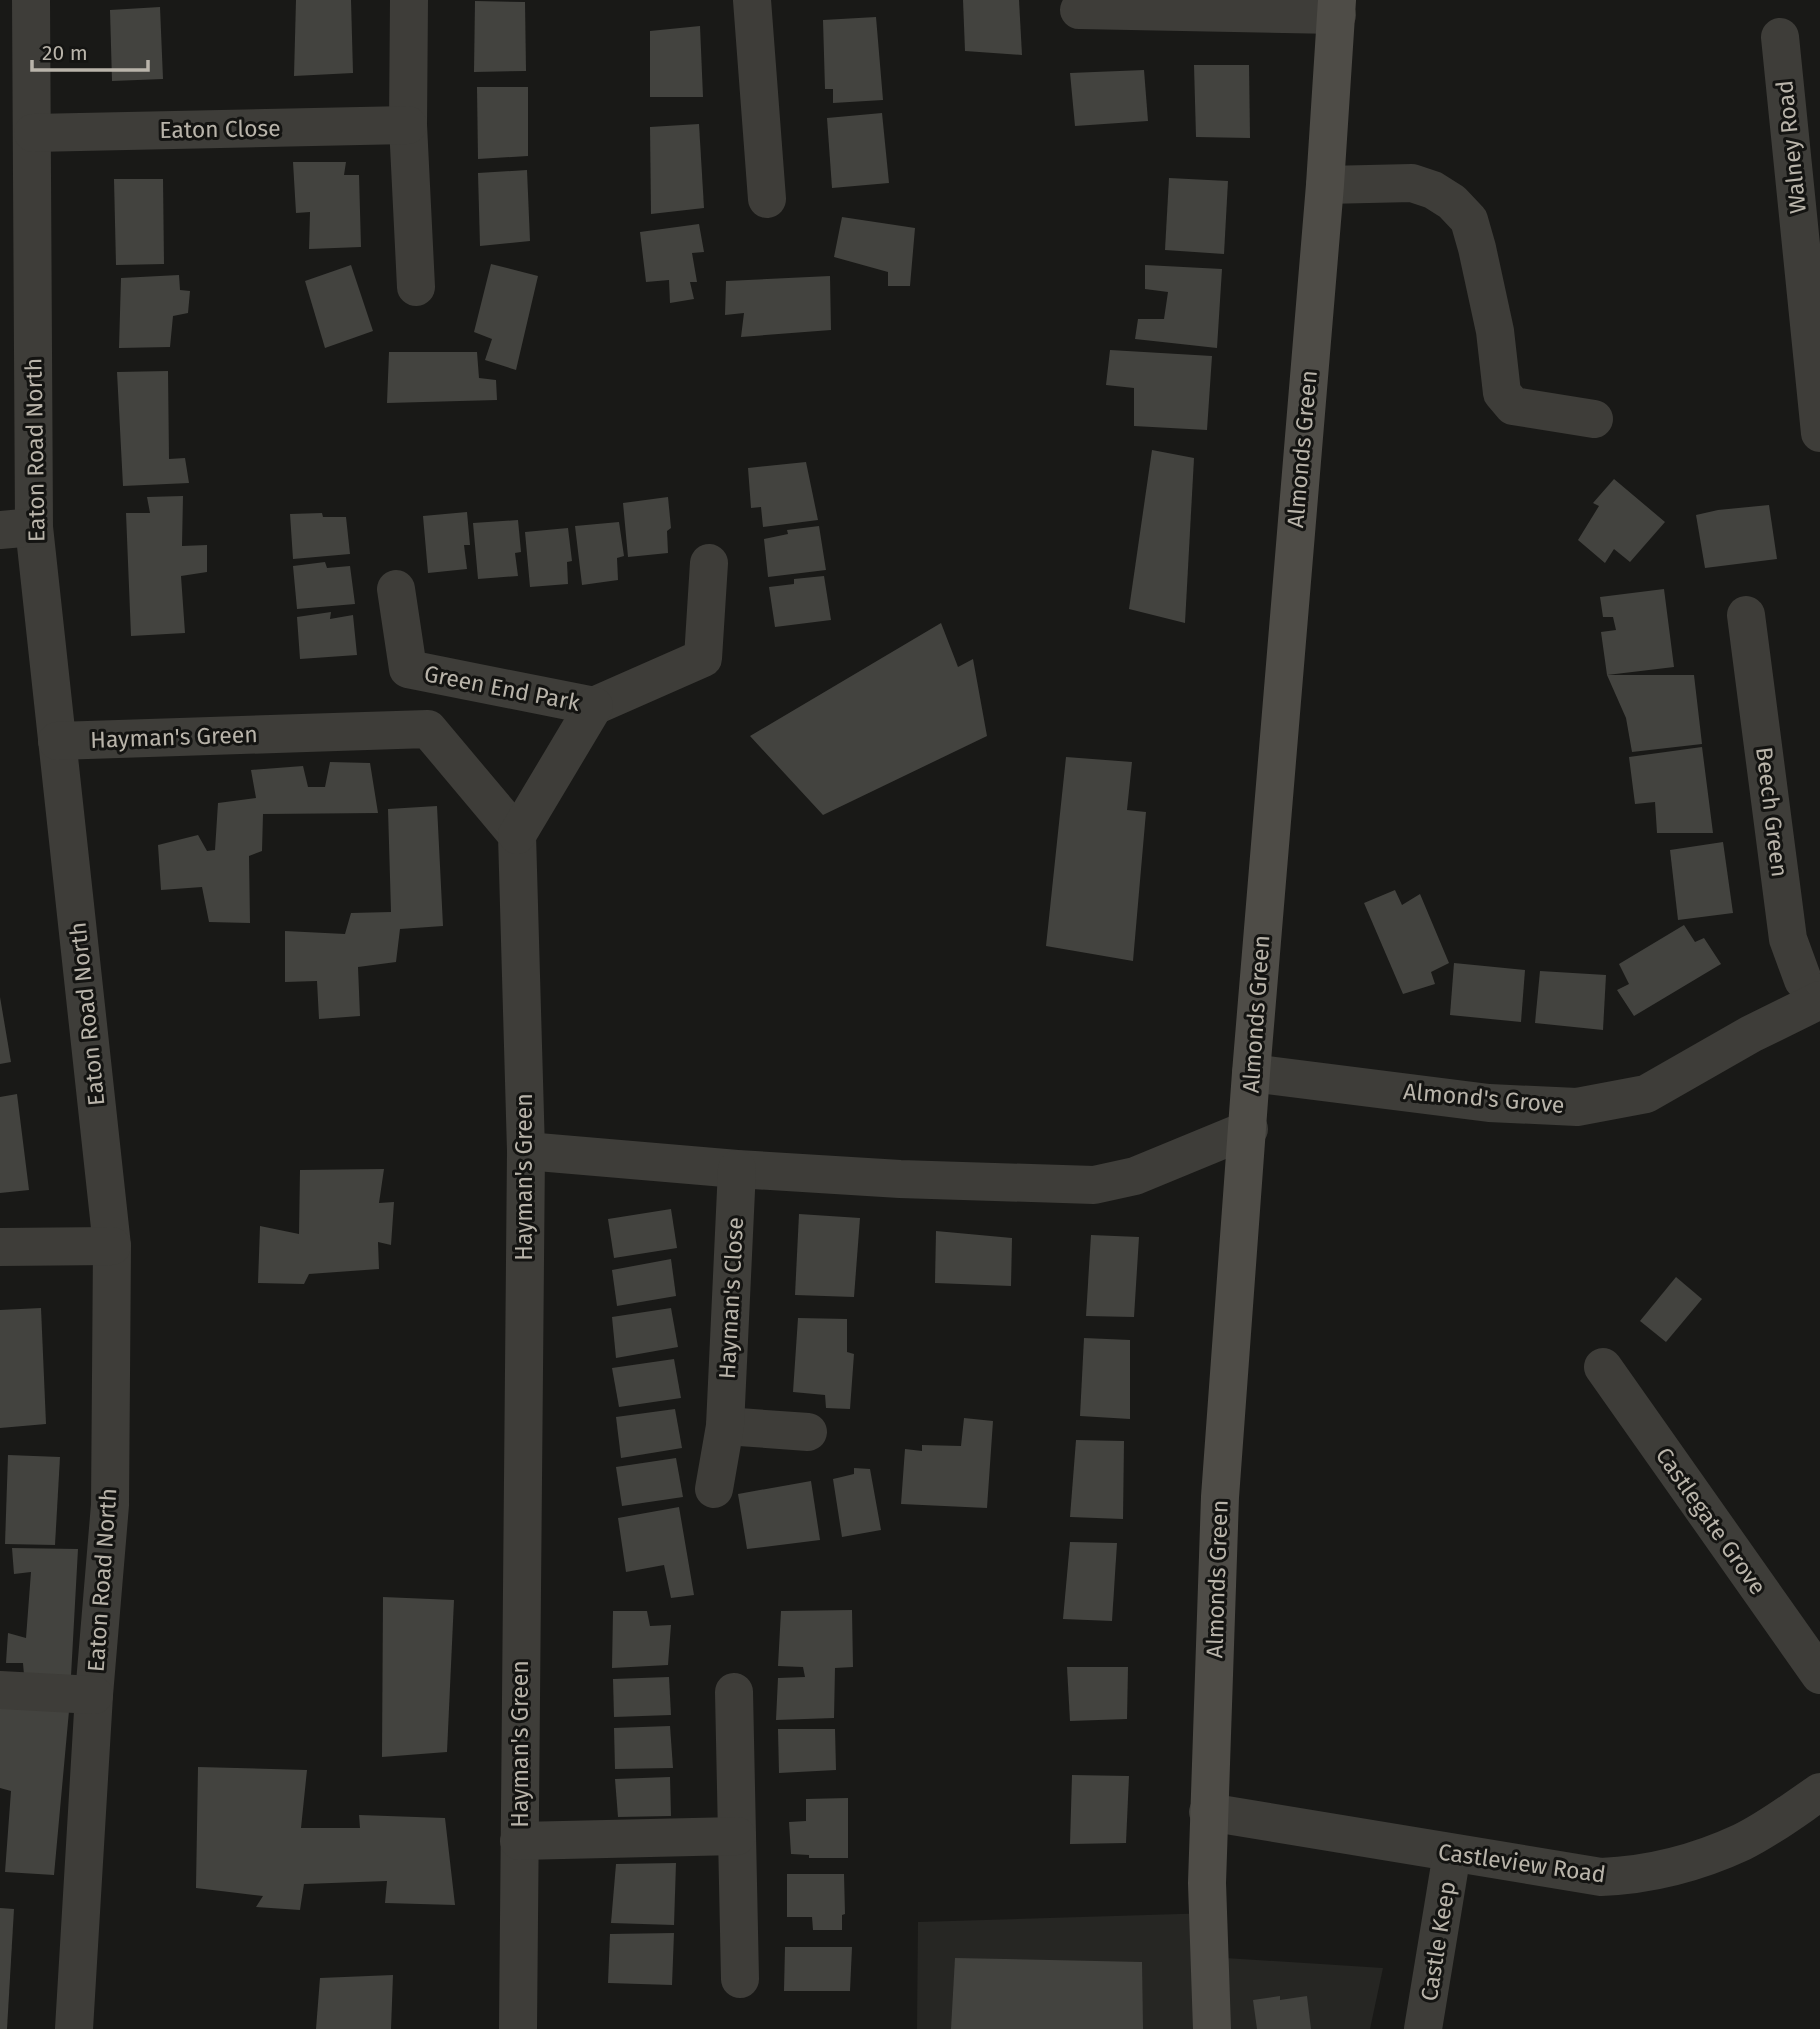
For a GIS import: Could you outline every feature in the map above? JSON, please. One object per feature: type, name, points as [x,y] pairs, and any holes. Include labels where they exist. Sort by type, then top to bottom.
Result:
[{"type":"street","name":"Eaton Road North","points":[[31,0],[33,133],[17,529],[57,741],[112,1246],[110,1505],[94,1695],[74,2029]]},
{"type":"street","points":[[409,0],[408,125],[416,287]]},
{"type":"street","points":[[752,0],[767,199]]},
{"type":"street","points":[[1079,10],[1337,7]]},
{"type":"street","name":"Almonds Green","points":[[1212,2029],[1207,1883],[1208,1812],[1220,1497],[1251,1073],[1325,185],[1337,7]]},
{"type":"street","name":"Walney Road","points":[[1780,37],[1817,382],[1820,433]]},
{"type":"street","name":"Eaton Close","points":[[33,133],[408,125]]},
{"type":"street","points":[[1325,185],[1412,183],[1433,190],[1452,202],[1469,220],[1478,248],[1495,331],[1503,393],[1513,406],[1594,419]]},
{"type":"street","name":"Green End Park","points":[[517,835],[594,706],[703,657],[709,563]]},
{"type":"street","name":"Green End Park","points":[[396,589],[408,669],[594,706]]},
{"type":"street","name":"Beech Green","points":[[1746,615],[1788,939],[1803,980],[1820,1000]]},
{"type":"street","name":"Hayman's Green","points":[[57,741],[428,729],[517,835],[526,1150],[518,2029]]},
{"type":"street","name":"Almond's Grove","points":[[1251,1073],[1489,1103],[1577,1107],[1646,1094],[1751,1034],[1820,1000]]},
{"type":"street","points":[[526,1150],[900,1180],[1094,1185],[1135,1176],[1248,1129]]},
{"type":"street","name":"Hayman's Close","points":[[714,1489],[725,1426],[737,1169]]},
{"type":"street","points":[[0,1247],[112,1246]]},
{"type":"street","name":"Castlegate Grove","points":[[1603,1367],[1820,1675]]},
{"type":"street","points":[[725,1426],[808,1432]]},
{"type":"street","points":[[0,1690],[94,1695]]},
{"type":"street","points":[[734,1692],[740,1979]]},
{"type":"street","name":"Castleview Road","points":[[1208,1812],[1601,1877],[1631,1876],[1684,1863],[1744,1841],[1820,1793]]},
{"type":"street","points":[[519,1841],[737,1836]]},
{"type":"street","name":"Castle Keep","points":[[1423,2029],[1452,1853]]},
{"type":"shaded area","points":[[1213,1913],[1210,1957],[1383,1968],[1370,2029],[917,2029],[918,1922]]},
{"type":"building","points":[[296,0],[351,0],[353,73],[294,76]]},
{"type":"building","points":[[963,0],[1019,0],[1022,55],[965,51]]},
{"type":"building","points":[[475,1],[525,2],[526,71],[474,72]]},
{"type":"building","points":[[160,7],[163,79],[112,81],[110,10]]},
{"type":"building","points":[[876,17],[883,100],[833,103],[833,89],[825,89],[823,20]]},
{"type":"building","points":[[700,26],[703,97],[650,97],[650,31]]},
{"type":"building","points":[[1194,65],[1249,65],[1250,138],[1196,137]]},
{"type":"building","points":[[1144,70],[1148,121],[1075,126],[1070,73]]},
{"type":"building","points":[[477,87],[528,87],[528,156],[478,159]]},
{"type":"building","points":[[882,113],[889,183],[832,188],[827,118]]},
{"type":"building","points":[[699,124],[704,208],[651,214],[650,127]]},
{"type":"building","points":[[293,162],[346,162],[344,175],[359,175],[361,247],[309,249],[310,212],[296,213]]},
{"type":"building","points":[[527,170],[530,241],[480,246],[478,173]]},
{"type":"building","points":[[1169,178],[1228,181],[1224,254],[1165,250]]},
{"type":"building","points":[[114,179],[163,179],[164,264],[116,265]]},
{"type":"building","points":[[842,217],[915,228],[910,286],[888,286],[888,272],[834,257]]},
{"type":"building","points":[[699,224],[704,252],[692,253],[697,282],[690,282],[694,299],[670,303],[669,280],[646,282],[640,232]]},
{"type":"building","points":[[491,264],[538,276],[516,370],[485,360],[492,339],[474,332]]},
{"type":"building","points":[[351,265],[373,331],[325,348],[305,281]]},
{"type":"building","points":[[1145,265],[1222,269],[1217,348],[1135,339],[1138,319],[1164,319],[1168,292],[1145,289]]},
{"type":"building","points":[[179,275],[180,290],[190,291],[188,313],[173,316],[170,347],[119,348],[121,278]]},
{"type":"building","points":[[830,276],[831,330],[741,337],[744,313],[725,315],[726,281]]},
{"type":"building","points":[[1110,350],[1212,356],[1207,430],[1134,426],[1134,388],[1106,385]]},
{"type":"building","points":[[389,352],[477,352],[479,378],[496,380],[497,400],[387,403]]},
{"type":"building","points":[[168,371],[169,459],[185,458],[189,483],[123,486],[117,372]]},
{"type":"building","points":[[1152,450],[1194,458],[1185,623],[1129,609]]},
{"type":"building","points":[[806,462],[818,520],[763,527],[761,507],[751,508],[748,468]]},
{"type":"building","points":[[1614,479],[1665,522],[1630,562],[1614,549],[1605,563],[1578,540],[1599,506],[1593,503]]},
{"type":"building","points":[[183,496],[182,546],[207,545],[207,572],[181,576],[185,633],[131,636],[126,513],[150,513],[147,497]]},
{"type":"building","points":[[668,497],[671,528],[667,531],[668,553],[628,557],[623,503]]},
{"type":"building","points":[[1769,505],[1777,559],[1705,568],[1696,515]]},
{"type":"building","points":[[467,512],[470,545],[464,545],[467,569],[428,573],[423,516]]},
{"type":"building","points":[[322,513],[323,517],[346,517],[350,554],[293,559],[290,514]]},
{"type":"building","points":[[518,520],[521,552],[515,553],[518,576],[478,579],[473,523]]},
{"type":"building","points":[[619,522],[624,556],[617,558],[618,580],[582,585],[575,526]]},
{"type":"building","points":[[819,526],[826,570],[768,577],[764,539],[788,534],[787,530]]},
{"type":"building","points":[[568,528],[572,561],[567,562],[568,584],[530,587],[525,532]]},
{"type":"building","points":[[325,562],[327,568],[350,566],[355,604],[297,609],[293,566]]},
{"type":"building","points":[[824,576],[831,620],[775,627],[769,587],[794,584],[794,579]]},
{"type":"building","points":[[1664,589],[1674,667],[1607,675],[1601,632],[1616,630],[1613,617],[1603,617],[1600,597]]},
{"type":"building","points":[[331,612],[330,619],[353,615],[357,655],[300,659],[297,617]]},
{"type":"building","points":[[941,623],[958,667],[973,659],[987,736],[823,815],[750,736]]},
{"type":"building","points":[[1607,675],[1694,675],[1702,744],[1632,752],[1626,718]]},
{"type":"building","points":[[1702,747],[1713,833],[1657,833],[1655,802],[1635,804],[1629,757]]},
{"type":"building","points":[[1066,757],[1132,762],[1127,810],[1146,812],[1133,961],[1046,946]]},
{"type":"building","points":[[330,762],[370,763],[378,813],[263,814],[262,851],[249,856],[250,923],[209,922],[202,887],[161,890],[158,845],[198,835],[207,851],[215,850],[218,803],[256,798],[251,770],[303,766],[308,787],[325,787]]},
{"type":"building","points":[[437,806],[443,926],[400,929],[396,962],[358,967],[360,1016],[319,1019],[317,981],[285,982],[285,931],[345,934],[351,913],[391,912],[388,809]]},
{"type":"building","points":[[1723,842],[1733,913],[1678,920],[1670,850]]},
{"type":"building","points":[[1395,890],[1402,905],[1420,894],[1449,963],[1431,972],[1435,984],[1403,994],[1364,903]]},
{"type":"building","points":[[1684,925],[1695,942],[1704,938],[1721,964],[1634,1016],[1617,990],[1629,984],[1619,964]]},
{"type":"building","points":[[1454,963],[1525,970],[1521,1022],[1450,1015]]},
{"type":"building","points":[[1540,971],[1606,975],[1603,1030],[1535,1023]]},
{"type":"building","points":[[0,997],[11,1062],[0,1064]]},
{"type":"building","points":[[17,1094],[29,1190],[0,1193],[0,1097]]},
{"type":"building","points":[[384,1169],[379,1203],[394,1202],[391,1245],[378,1242],[379,1269],[309,1274],[304,1284],[258,1283],[260,1226],[299,1234],[300,1170]]},
{"type":"building","points":[[671,1209],[677,1248],[614,1258],[608,1219]]},
{"type":"building","points":[[799,1214],[860,1218],[854,1297],[795,1295]]},
{"type":"building","points":[[936,1231],[1012,1238],[1011,1286],[935,1283]]},
{"type":"building","points":[[1091,1235],[1139,1237],[1134,1317],[1086,1316]]},
{"type":"building","points":[[671,1259],[676,1296],[617,1306],[612,1270]]},
{"type":"building","points":[[1676,1277],[1702,1299],[1666,1342],[1640,1321]]},
{"type":"building","points":[[41,1308],[46,1424],[0,1428],[0,1310]]},
{"type":"building","points":[[671,1308],[678,1347],[616,1358],[612,1317]]},
{"type":"building","points":[[798,1318],[847,1319],[847,1352],[854,1354],[850,1409],[826,1408],[825,1395],[793,1392]]},
{"type":"building","points":[[1084,1338],[1130,1340],[1130,1419],[1080,1416]]},
{"type":"building","points":[[674,1359],[681,1398],[619,1407],[612,1368]]},
{"type":"building","points":[[675,1409],[682,1448],[621,1458],[616,1417]]},
{"type":"building","points":[[964,1418],[993,1421],[987,1508],[901,1504],[905,1449],[922,1451],[922,1445],[961,1446]]},
{"type":"building","points":[[1076,1440],[1124,1441],[1123,1519],[1070,1517]]},
{"type":"building","points":[[8,1455],[60,1457],[55,1545],[5,1544]]},
{"type":"building","points":[[676,1458],[683,1497],[622,1506],[616,1467]]},
{"type":"building","points":[[854,1468],[870,1469],[881,1530],[842,1537],[833,1479],[854,1474]]},
{"type":"building","points":[[811,1481],[820,1540],[747,1549],[738,1494]]},
{"type":"building","points":[[679,1507],[694,1595],[671,1598],[664,1565],[626,1572],[618,1518]]},
{"type":"building","points":[[1070,1542],[1117,1543],[1112,1621],[1063,1619]]},
{"type":"building","points":[[12,1548],[78,1549],[71,1676],[24,1675],[23,1663],[6,1663],[8,1633],[26,1638],[31,1572],[14,1574]]},
{"type":"building","points":[[383,1597],[454,1600],[447,1752],[382,1757]]},
{"type":"building","points":[[852,1610],[853,1667],[835,1668],[834,1718],[776,1720],[778,1678],[805,1677],[803,1667],[778,1666],[781,1611]]},
{"type":"building","points":[[613,1611],[647,1611],[650,1626],[671,1625],[668,1665],[612,1668]]},
{"type":"building","points":[[1067,1667],[1128,1667],[1127,1719],[1070,1721]]},
{"type":"building","points":[[669,1677],[671,1715],[614,1717],[613,1679]]},
{"type":"building","points":[[0,1703],[69,1711],[54,1875],[5,1872],[11,1791],[0,1788]]},
{"type":"building","points":[[670,1726],[673,1768],[615,1769],[614,1728]]},
{"type":"building","points":[[778,1729],[835,1729],[836,1770],[779,1773]]},
{"type":"building","points":[[198,1767],[307,1770],[301,1828],[360,1828],[359,1815],[445,1818],[455,1905],[385,1903],[387,1881],[304,1884],[300,1910],[256,1907],[263,1896],[196,1888]]},
{"type":"building","points":[[1072,1775],[1129,1776],[1126,1843],[1070,1844]]},
{"type":"building","points":[[670,1777],[671,1816],[618,1817],[615,1779]]},
{"type":"building","points":[[848,1798],[848,1858],[809,1858],[809,1855],[791,1854],[789,1822],[806,1821],[806,1799]]},
{"type":"building","points":[[676,1863],[674,1925],[611,1923],[616,1864]]},
{"type":"building","points":[[787,1874],[844,1874],[845,1914],[842,1915],[842,1930],[813,1930],[812,1917],[787,1917]]},
{"type":"building","points":[[0,1908],[14,1909],[7,2029],[0,2029]]},
{"type":"building","points":[[674,1933],[672,1985],[608,1983],[610,1934]]},
{"type":"building","points":[[785,1947],[852,1947],[850,1991],[784,1991]]},
{"type":"building","points":[[955,1958],[1142,1962],[1143,2029],[951,2029]]},
{"type":"building","points":[[393,1975],[391,2029],[316,2029],[320,1978]]},
{"type":"building","points":[[1280,1996],[1280,2000],[1307,1996],[1311,2029],[1257,2029],[1253,2000]]}]
